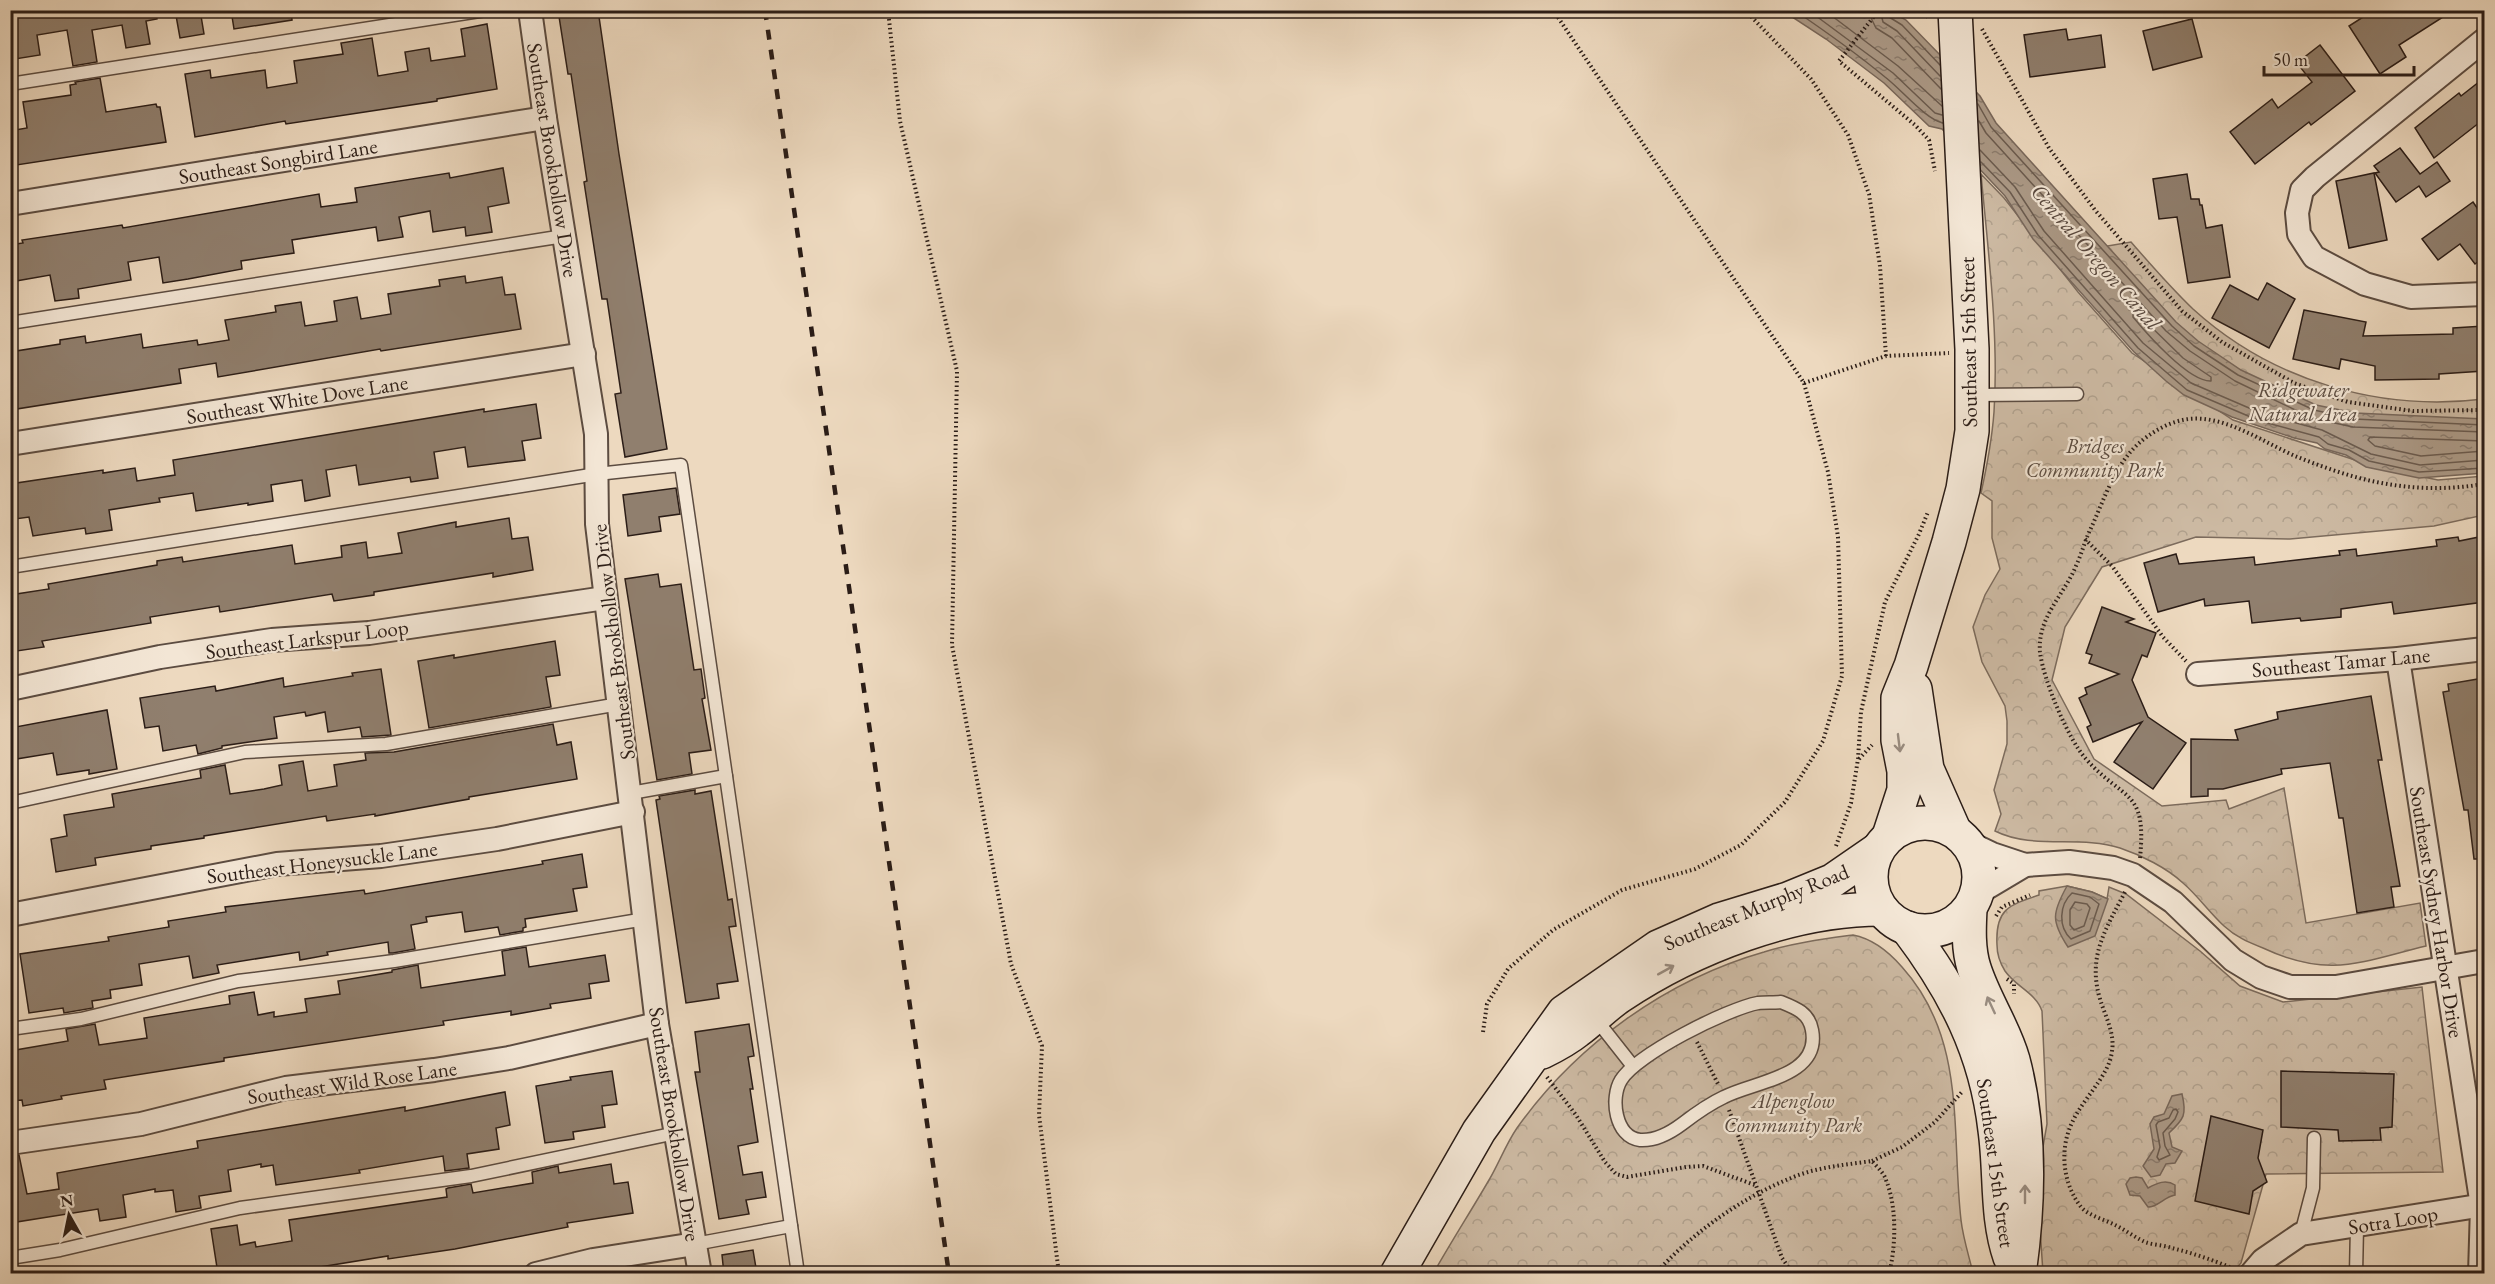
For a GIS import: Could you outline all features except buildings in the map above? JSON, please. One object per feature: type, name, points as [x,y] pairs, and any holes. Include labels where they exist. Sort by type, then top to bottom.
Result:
[{"type":"main road","name":"Southeast 15th Street","points":[[1883,843],[1904,790],[1904,771],[1898,740],[1898,698],[1911,666],[1963,489],[1972,430],[1972,395],[1951,353],[1948,176],[1957,59],[1946,15]]},
{"type":"main road","name":"Southeast 15th Street","points":[[1911,666],[1927,769],[1960,836]]},
{"type":"main road","points":[[1921,823],[1938,824],[1960,836],[1977,857],[1980,875],[1980,908],[1941,929],[1924,931],[1894,918],[1874,896],[1871,880],[1872,865],[1883,843],[1904,827],[1921,823]]},
{"type":"main road","name":"Southeast Murphy Road","points":[[1397,1274],[1479,1131],[1564,1012],[1658,947],[1719,920],[1788,899],[1832,881],[1852,870],[1883,843]]},
{"type":"main road","name":"Southeast 15th Street","points":[[1980,908],[1971,953],[1974,969],[2013,1059],[2022,1103],[2025,1139],[2025,1233],[2017,1274]]},
{"type":"main road","name":"Southeast Murphy Road","points":[[1530,1059],[1575,1033],[1619,997],[1670,967],[1730,940],[1794,919],[1847,909],[1894,918]]},
{"type":"main road","name":"Southeast 15th Street","points":[[1894,918],[1948,987],[1973,1038],[1988,1089],[1995,1130],[2003,1237],[2017,1274]]},
{"type":"street","name":"Southeast Brookhollow Drive","points":[[530,10],[544,118],[596,434],[597,524],[657,1024],[700,1274]]},
{"type":"street","points":[[2484,40],[2315,177],[2302,190],[2297,213],[2300,234],[2314,257],[2365,285],[2411,297],[2484,294]]},
{"type":"street","name":"Southeast Songbird Lane","points":[[10,204],[544,118]]},
{"type":"street","name":"Southeast White Dove Lane","points":[[10,444],[584,354]]},
{"type":"street","name":"Southeast Larkspur Loop","points":[[10,689],[160,657],[272,640],[369,633],[605,598]]},
{"type":"street","name":"Southeast Tamar Lane","points":[[2198,674],[2398,659],[2484,649]]},
{"type":"street","name":"Southeast Sydney Harbor Drive","points":[[2398,659],[2483,1206],[2480,1274]]},
{"type":"street","name":"Southeast Honeysuckle Lane","points":[[10,915],[277,864],[381,856],[485,841],[632,802]]},
{"type":"street","points":[[1960,836],[1992,854],[2025,865],[2078,863],[2113,868],[2133,875],[2174,902],[2233,960],[2261,977],[2290,987],[2336,987],[2484,961]]},
{"type":"street","points":[[1980,908],[2025,865]]},
{"type":"street","name":"Southeast Wild Rose Lane","points":[[10,1143],[141,1124],[286,1088],[434,1070],[509,1058],[657,1024]]},
{"type":"street","name":"Sotra Loop","points":[[2301,1234],[2483,1206]]},
{"type":"street","points":[[2243,1271],[2264,1260],[2301,1234]]},
{"type":"street","points":[[536,1274],[593,1260],[695,1244]]},
{"type":"lane","points":[[10,84],[486,10]]},
{"type":"lane","points":[[10,323],[564,236]]},
{"type":"lane","points":[[1972,395],[2077,394]]},
{"type":"lane","points":[[10,567],[597,474],[681,465],[798,1274]]},
{"type":"lane","points":[[10,803],[245,752],[386,744],[619,704]]},
{"type":"lane","points":[[632,802],[726,776]]},
{"type":"lane","points":[[10,1029],[81,1019],[238,981],[394,961],[645,919]]},
{"type":"lane","points":[[1781,1002],[1800,1009],[1811,1024],[1815,1042],[1808,1059],[1790,1073],[1724,1096],[1696,1113],[1672,1132],[1653,1139],[1638,1140],[1623,1130],[1617,1116],[1615,1097],[1620,1081],[1632,1065],[1691,1031],[1758,1003],[1781,1002]]},
{"type":"lane","points":[[1594,1017],[1632,1065]]},
{"type":"lane","points":[[10,1258],[60,1250],[240,1208],[471,1176],[676,1133]]},
{"type":"lane","points":[[2301,1234],[2313,1188],[2314,1138]]},
{"type":"lane","points":[[695,1244],[791,1226]]},
{"type":"lane","points":[[2356,1274],[2357,1226]]},
{"type":"path","points":[[888,10],[900,121],[957,371],[952,645],[1011,964],[1042,1046],[1039,1116],[1059,1274]]},
{"type":"path","points":[[1483,1032],[1487,1004],[1508,969],[1553,930],[1622,890],[1695,868],[1741,845],[1785,802],[1823,741],[1842,676],[1838,537],[1828,472],[1804,383],[1553,10]]},
{"type":"path","points":[[1745,10],[1811,79],[1848,135],[1869,194],[1880,266],[1886,356]]},
{"type":"path","points":[[1879,10],[1839,61],[1915,125],[1929,140],[1933,152],[1948,176]]},
{"type":"path","points":[[1946,15],[2095,210],[2182,310],[2222,342],[2294,383],[2349,402],[2413,411],[2484,410]]},
{"type":"path","points":[[1804,383],[1886,356],[1951,353]]},
{"type":"path","points":[[2243,1271],[2173,1248],[2146,1242],[2092,1215],[2082,1208],[2068,1179],[2063,1162],[2063,1147],[2078,1108],[2108,1070],[2112,1050],[2112,1032],[2096,988],[2094,968],[2098,946],[2140,859],[2143,836],[2141,816],[2134,801],[2087,761],[2074,744],[2058,708],[2040,654],[2040,631],[2067,584],[2085,539],[2120,465],[2154,432],[2172,423],[2189,419],[2225,424],[2297,456],[2342,473],[2382,484],[2426,489],[2460,488],[2484,484]]},
{"type":"path","points":[[1833,856],[1851,803],[1858,759],[1861,712],[1885,602],[1919,534],[1929,508]]},
{"type":"path","points":[[2085,539],[2112,566],[2163,637],[2198,674]]},
{"type":"path","points":[[1980,908],[1994,918],[2002,907],[2030,895]]},
{"type":"path","points":[[2002,973],[2014,984]]},
{"type":"path","points":[[1691,1031],[1724,1096],[1782,1258],[1791,1271]]},
{"type":"path","points":[[1655,1274],[1671,1256],[1758,1194],[1791,1178],[1821,1169],[1872,1161],[1902,1147],[1935,1122],[1962,1092]]},
{"type":"path","points":[[1872,1161],[1886,1178],[1891,1202],[1894,1246],[1889,1274]]},
{"type":"green space","name":"Bridges Community Park","points":[[1981,174],[2004,198],[2078,292],[2132,353],[2233,420],[2355,460],[2404,473],[2438,480],[2484,476],[2484,515],[2434,526],[2290,539],[2196,537],[2102,567],[2065,627],[2052,680],[2094,759],[2162,806],[2226,800],[2229,809],[2284,788],[2306,923],[2420,903],[2426,946],[2344,965],[2307,963],[2286,957],[2233,933],[2177,877],[2136,854],[2104,844],[2025,840],[1995,831],[2001,814],[1994,790],[2007,744],[2007,721],[2005,706],[1982,662],[1973,627],[1985,595],[2000,569],[1992,538],[1992,501],[1981,493],[1994,412],[1995,353]]},
{"type":"green space","name":"Ridgewater Natural Area","points":[[2131,242],[2193,309],[2224,334],[2292,373],[2329,386],[2406,401],[2445,402],[2484,399],[2484,445],[2296,424],[2078,251]]},
{"type":"green space","points":[[2067,886],[2092,892],[2107,899],[2109,887],[2126,894],[2200,951],[2240,986],[2283,1002],[2422,987],[2443,1172],[2266,1174],[2241,1263],[2232,1273],[2043,1273],[2040,1228],[2041,1158],[2047,1124],[2042,1011],[2035,999],[2003,968],[1999,958],[1997,933],[1998,923],[2006,910],[2039,895],[2039,891]]},
{"type":"green space","name":"Alpenglow Community Park","points":[[1853,935],[1874,943],[1897,961],[1923,995],[1937,1025],[1947,1055],[1952,1087],[1961,1220],[1973,1273],[1433,1274],[1517,1128],[1567,1069],[1595,1043],[1658,998],[1728,964],[1786,946]]},
{"type":"water","name":"Central Oregon Canal","points":[[1783,11],[1890,11],[1906,20],[1980,96],[1996,123],[2176,322],[2198,341],[2241,370],[2316,405],[2355,413],[2484,419],[2484,473],[2419,478],[2366,467],[2346,455],[2325,449],[2317,443],[2294,438],[2232,417],[2184,395],[2134,352],[2033,239],[2005,196],[1942,129],[1929,126],[1884,83],[1826,39]]},
{"type":"water","points":[[2067,886],[2092,892],[2108,899],[2095,936],[2068,947],[2056,923],[2058,903]]},
{"type":"water","points":[[2182,1094],[2183,1116],[2169,1133],[2172,1147],[2182,1151],[2175,1163],[2166,1164],[2160,1175],[2151,1177],[2143,1166],[2154,1149],[2150,1124],[2154,1117],[2164,1114],[2172,1096]]},
{"type":"water","points":[[2130,1178],[2142,1178],[2148,1188],[2162,1182],[2172,1183],[2175,1185],[2175,1195],[2148,1207],[2140,1196],[2130,1195],[2126,1184]]},
{"type":"railway","points":[[765,10],[949,1274]]}]
